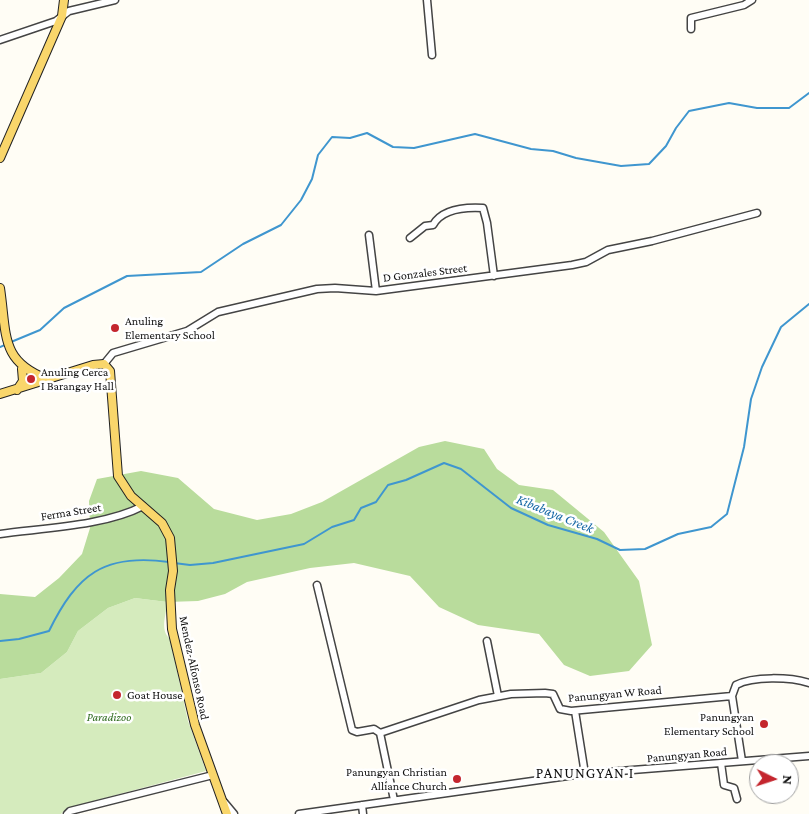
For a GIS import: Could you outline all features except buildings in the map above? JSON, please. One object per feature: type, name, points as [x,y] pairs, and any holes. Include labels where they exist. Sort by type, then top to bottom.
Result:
[{"type":"main road","points":[[0,158],[62,16],[64,0]]},
{"type":"main road","points":[[0,288],[4,338],[7,351],[22,369],[47,378]]},
{"type":"main road","points":[[0,394],[17,390],[47,378],[93,365],[104,364]]},
{"type":"main road","name":"Mendez-Alfonso Road","points":[[104,364],[110,370],[118,476],[131,496],[153,513],[167,529],[172,551],[173,571],[170,590],[172,629],[189,702],[227,814]]},
{"type":"main road","points":[[17,390],[23,381],[22,369]]},
{"type":"street","points":[[0,40],[56,21],[69,10],[115,0]]},
{"type":"street","points":[[427,0],[432,55]]},
{"type":"street","points":[[690,29],[691,18],[744,5],[752,0]]},
{"type":"street","points":[[410,238],[425,226],[433,225],[438,216],[449,211],[482,208],[487,223],[494,276]]},
{"type":"street","name":"D Gonzales Street","points":[[104,364],[114,353],[187,331],[218,312],[330,288],[376,291],[572,265],[586,262],[608,250],[652,241],[757,213]]},
{"type":"street","points":[[369,236],[376,291]]},
{"type":"street","name":"Ferma Street","points":[[0,534],[98,520],[125,514],[143,506]]},
{"type":"street","points":[[317,585],[352,730],[357,732],[374,729],[380,733],[394,800]]},
{"type":"street","points":[[487,641],[498,696]]},
{"type":"street","points":[[742,761],[732,696],[736,685],[781,678],[809,683]]},
{"type":"street","name":"Panungyan W Road","points":[[380,733],[445,710],[498,696],[550,693],[553,694],[560,709],[575,711],[732,696]]},
{"type":"street","points":[[575,711],[584,774]]},
{"type":"street","name":"Panungyan Road","points":[[299,814],[584,774],[809,756]]},
{"type":"street","points":[[721,763],[724,786],[734,788],[737,799]]},
{"type":"street","points":[[67,814],[70,811],[213,775]]},
{"type":"street","points":[[224,802],[234,814]]},
{"type":"street","points":[[362,805],[363,814]]},
{"type":"green space","points":[[445,441],[484,449],[497,469],[519,485],[553,490],[604,532],[639,581],[652,645],[629,671],[590,676],[564,665],[539,634],[478,625],[439,607],[410,576],[354,563],[310,568],[247,582],[225,594],[198,601],[167,602],[135,598],[108,608],[78,631],[67,652],[41,673],[0,679],[0,594],[35,597],[59,578],[82,554],[90,528],[89,501],[97,479],[141,471],[178,478],[214,509],[257,520],[291,514],[322,502],[419,447]]},
{"type":"green space","name":"Paradizoo","points":[[135,598],[167,602],[164,621],[165,631],[170,639],[188,721],[206,771],[67,808],[61,814],[0,814],[0,679],[41,673],[67,652],[78,631],[108,608]]},
{"type":"waterway","points":[[11,342],[40,330],[64,308],[127,276],[201,272],[243,244],[281,225],[301,200],[312,179],[318,155],[332,137],[350,138],[367,133],[393,147],[414,148],[475,134],[531,149],[553,151],[576,158],[621,166],[649,164],[666,146],[676,128],[689,111],[729,103],[757,108],[789,108],[809,93]]},
{"type":"waterway","name":"Kibabaya Creek","points":[[174,563],[190,565],[213,563],[304,544],[332,527],[354,520],[361,508],[376,502],[388,485],[406,480],[444,463],[461,469],[511,508],[548,525],[597,539],[620,550],[645,549],[678,534],[711,527],[727,514],[744,447],[751,399],[762,367],[781,327],[809,304]]},
{"type":"waterway","points":[[0,347],[7,344]]},
{"type":"waterway","name":"Kibabaya Creek","points":[[0,641],[19,639],[49,631],[70,595],[95,572],[110,565],[127,561],[169,562]]},
{"type":"place","name":"Anuling Elementary School","points":[[115,328]]},
{"type":"place","name":"Anuling Cerca I Barangay Hall","points":[[31,379]]},
{"type":"place","name":"Goat House","points":[[117,695]]},
{"type":"place","name":"Panungyan Elementary School","points":[[764,724]]},
{"type":"place","name":"Panungyan Christian Alliance Church","points":[[457,779]]},
{"type":"district","name":"PANUNGYAN I","points":[[585,773]]}]
